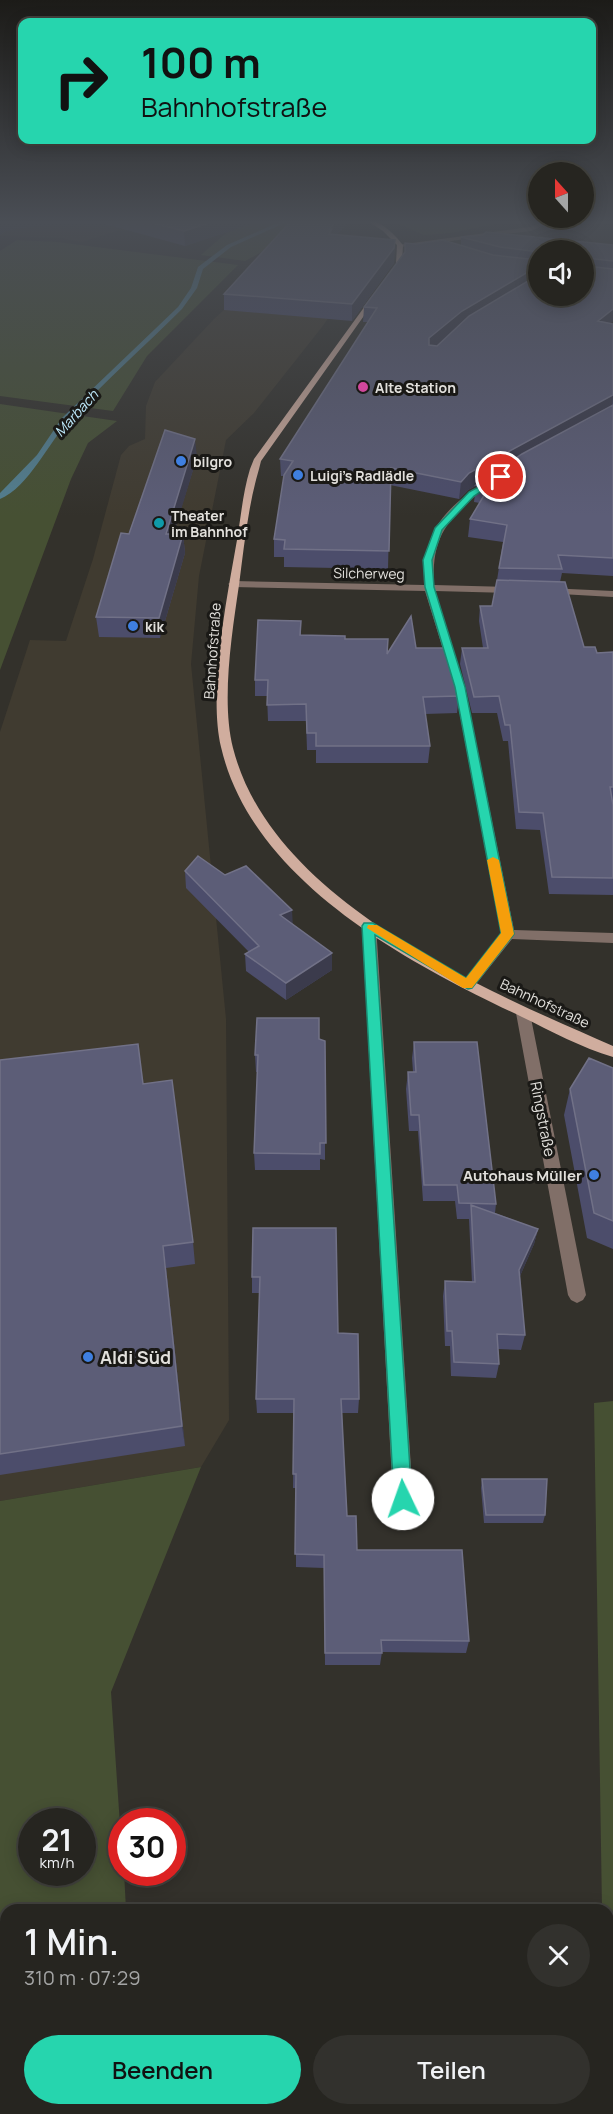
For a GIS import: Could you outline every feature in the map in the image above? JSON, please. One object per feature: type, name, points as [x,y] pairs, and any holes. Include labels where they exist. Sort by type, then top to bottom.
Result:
[{"type":"main road","name":"Bahnhofstraße","points":[[359,319],[257,461],[247,490],[233,584],[223,687],[227,748],[243,794],[273,839],[311,881],[369,926],[468,985],[613,1053]]},
{"type":"street","points":[[468,985],[508,934],[460,687],[429,587],[428,560],[438,529],[472,494],[506,474]]},
{"type":"street","name":"Silcherweg","points":[[233,584],[429,587],[613,594]]},
{"type":"street","points":[[369,926],[403,1499]]},
{"type":"street","points":[[508,934],[613,938]]},
{"type":"street","name":"Ringstraße","points":[[523,1012],[577,1295]]},
{"type":"shaded area","points":[[214,319],[328,319],[254,413],[226,440],[199,576],[191,664],[226,1019],[229,1420],[201,1467],[0,1501],[0,732],[30,640],[66,641],[93,559],[121,455],[129,446],[145,439],[146,406],[155,382]]},
{"type":"green space","points":[[0,319],[184,319],[147,356],[113,411],[0,396]]},
{"type":"green space","points":[[0,404],[117,421],[88,443],[71,479],[0,670]]},
{"type":"green space","points":[[613,1401],[613,1904],[602,1904],[594,1403]]},
{"type":"green space","points":[[201,1467],[111,1692],[119,1808],[108,1808],[108,1886],[125,1886],[126,1904],[0,1904],[0,1501]]},
{"type":"building","points":[[370,319],[453,319],[429,338],[429,345],[437,346],[466,319],[601,319],[598,321],[613,324],[613,395],[469,473],[461,482],[391,468],[389,551],[284,549],[285,540],[274,539],[284,475],[293,461],[280,459]]},
{"type":"building","points":[[613,405],[613,558],[558,555],[562,569],[499,568],[507,525],[470,519],[489,487],[476,485],[522,454]]},
{"type":"building","points":[[165,430],[195,439],[166,534],[183,534],[159,618],[96,617],[121,533],[129,534]]},
{"type":"building","points":[[497,580],[565,582],[584,647],[595,647],[597,653],[613,652],[613,787],[610,787],[613,805],[613,878],[552,877],[543,813],[519,812],[510,725],[505,725],[499,696],[474,697],[462,648],[488,648],[480,606],[492,606]]},
{"type":"building","points":[[411,616],[416,648],[447,648],[459,696],[423,697],[430,746],[316,746],[316,733],[307,733],[306,704],[267,705],[268,680],[255,680],[258,620],[301,621],[300,635],[345,636],[345,639],[388,639],[387,654]]},
{"type":"building","points":[[198,856],[225,875],[246,866],[292,910],[280,915],[332,953],[286,983],[245,954],[259,946],[185,871]]},
{"type":"building","points":[[257,1018],[319,1018],[319,1039],[325,1041],[326,1143],[320,1143],[320,1154],[254,1153],[258,1055],[255,1055]]},
{"type":"building","points":[[414,1042],[477,1042],[496,1204],[459,1203],[457,1185],[424,1185],[419,1115],[411,1115],[408,1072],[416,1072]]},
{"type":"building","name":"Aldi Süd","points":[[138,1044],[143,1084],[172,1080],[193,1242],[163,1246],[182,1426],[0,1454],[0,1060]]},
{"type":"building","name":"Autohaus Müller","points":[[589,1058],[613,1068],[613,1221],[594,1213],[570,1089]]},
{"type":"building","points":[[471,1205],[538,1229],[519,1270],[525,1335],[497,1334],[499,1364],[454,1362],[452,1331],[447,1331],[445,1281],[475,1282]]},
{"type":"building","points":[[253,1228],[336,1228],[338,1333],[358,1334],[359,1399],[341,1399],[347,1516],[356,1516],[357,1550],[462,1550],[469,1641],[381,1640],[382,1653],[325,1653],[324,1555],[295,1554],[294,1399],[256,1399],[260,1277],[252,1277]]},
{"type":"building","points":[[482,1479],[547,1479],[545,1515],[486,1515]]},
{"type":"waterway","name":"Marbach","points":[[0,497],[40,457],[65,420],[169,319]]},
{"type":"slow traffic","points":[[373,928],[468,985],[508,934],[493,860]]},
{"type":"place","name":"Alte Station","points":[[363,387]]},
{"type":"place","name":"bilgro","points":[[181,461]]},
{"type":"place","name":"Luigi's Radlädle","points":[[298,475]]},
{"type":"place","name":"Theater im Bahnhof","points":[[159,523]]},
{"type":"place","name":"kik","points":[[133,626]]},
{"type":"place","name":"Autohaus Müller","points":[[594,1175]]},
{"type":"place","name":"Aldi Süd","points":[[88,1357]]},
{"type":"route","points":[[403,1499],[369,926],[468,985],[508,934],[460,687],[429,587],[428,560],[438,529],[472,494],[501,477]]}]
